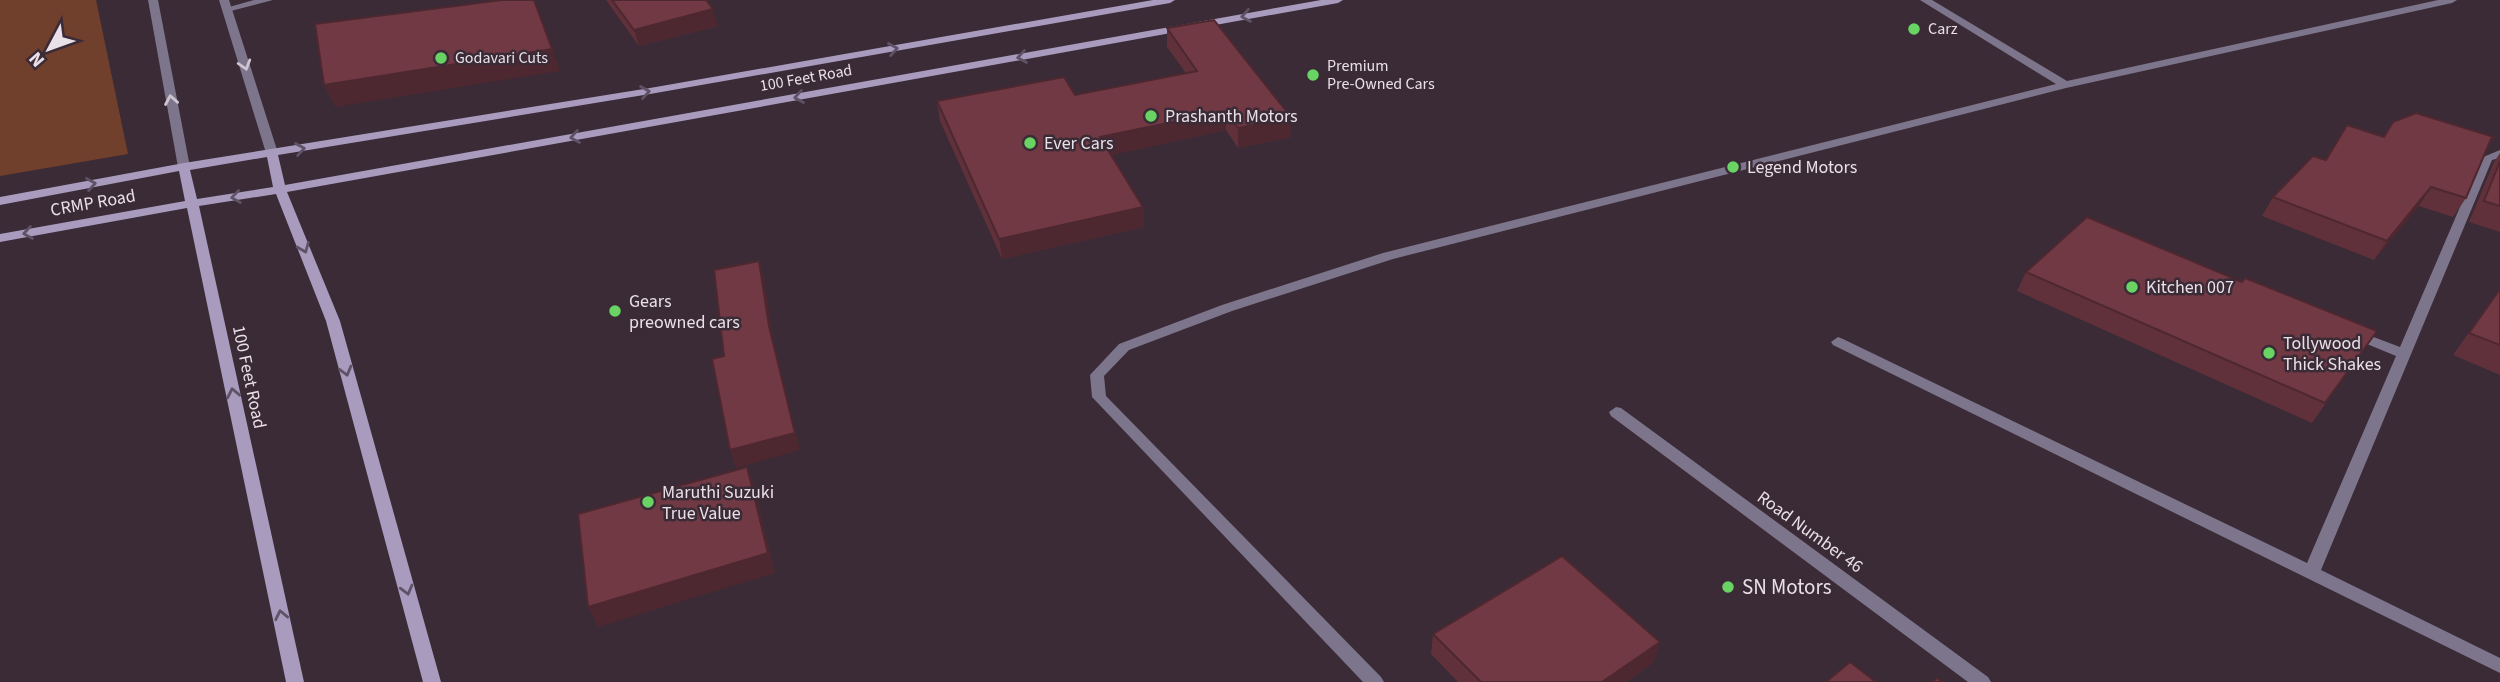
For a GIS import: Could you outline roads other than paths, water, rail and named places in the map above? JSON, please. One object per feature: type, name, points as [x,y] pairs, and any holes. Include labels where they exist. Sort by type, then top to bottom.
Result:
[{"type":"main road","name":"100 Feet Road","points":[[295,682],[184,167],[650,91],[1171,0]]},
{"type":"main road","name":"100 Feet Road","points":[[192,203],[281,190],[1338,0]]},
{"type":"main road","points":[[272,153],[281,190],[333,321],[432,682]]},
{"type":"main road","name":"CRMP Road","points":[[0,201],[184,167]]},
{"type":"main road","name":"CRMP Road","points":[[0,238],[192,203]]},
{"type":"street","points":[[153,0],[184,167]]},
{"type":"street","points":[[268,0],[226,5],[272,153]]},
{"type":"street","points":[[1925,0],[2065,85]]},
{"type":"street","points":[[1375,682],[1099,397],[1097,375],[1124,347],[1227,308],[1388,256],[2065,85],[2452,0]]},
{"type":"street","points":[[2311,573],[2487,158],[2500,154]]},
{"type":"street","points":[[2342,329],[2405,355]]},
{"type":"street","points":[[1838,342],[2500,666]]},
{"type":"street","name":"Road Number 46","points":[[1616,412],[1982,682]]},
{"type":"place","name":"Carz","points":[[1914,29]]},
{"type":"place","name":"Godavari Cuts","points":[[441,58]]},
{"type":"place","name":"Premium Pre-Owned Cars","points":[[1313,75]]},
{"type":"place","name":"Prashanth Motors","points":[[1151,116]]},
{"type":"place","name":"Ever Cars","points":[[1030,143]]},
{"type":"place","name":"Legend Motors","points":[[1733,167]]},
{"type":"place","name":"Kitchen 007","points":[[2132,287]]},
{"type":"place","name":"Gears preowned cars","points":[[615,311]]},
{"type":"place","name":"Tollywood Thick Shakes","points":[[2269,353]]},
{"type":"place","name":"Maruthi Suzuki True Value","points":[[648,502]]},
{"type":"place","name":"SN Motors","points":[[1728,587]]}]
